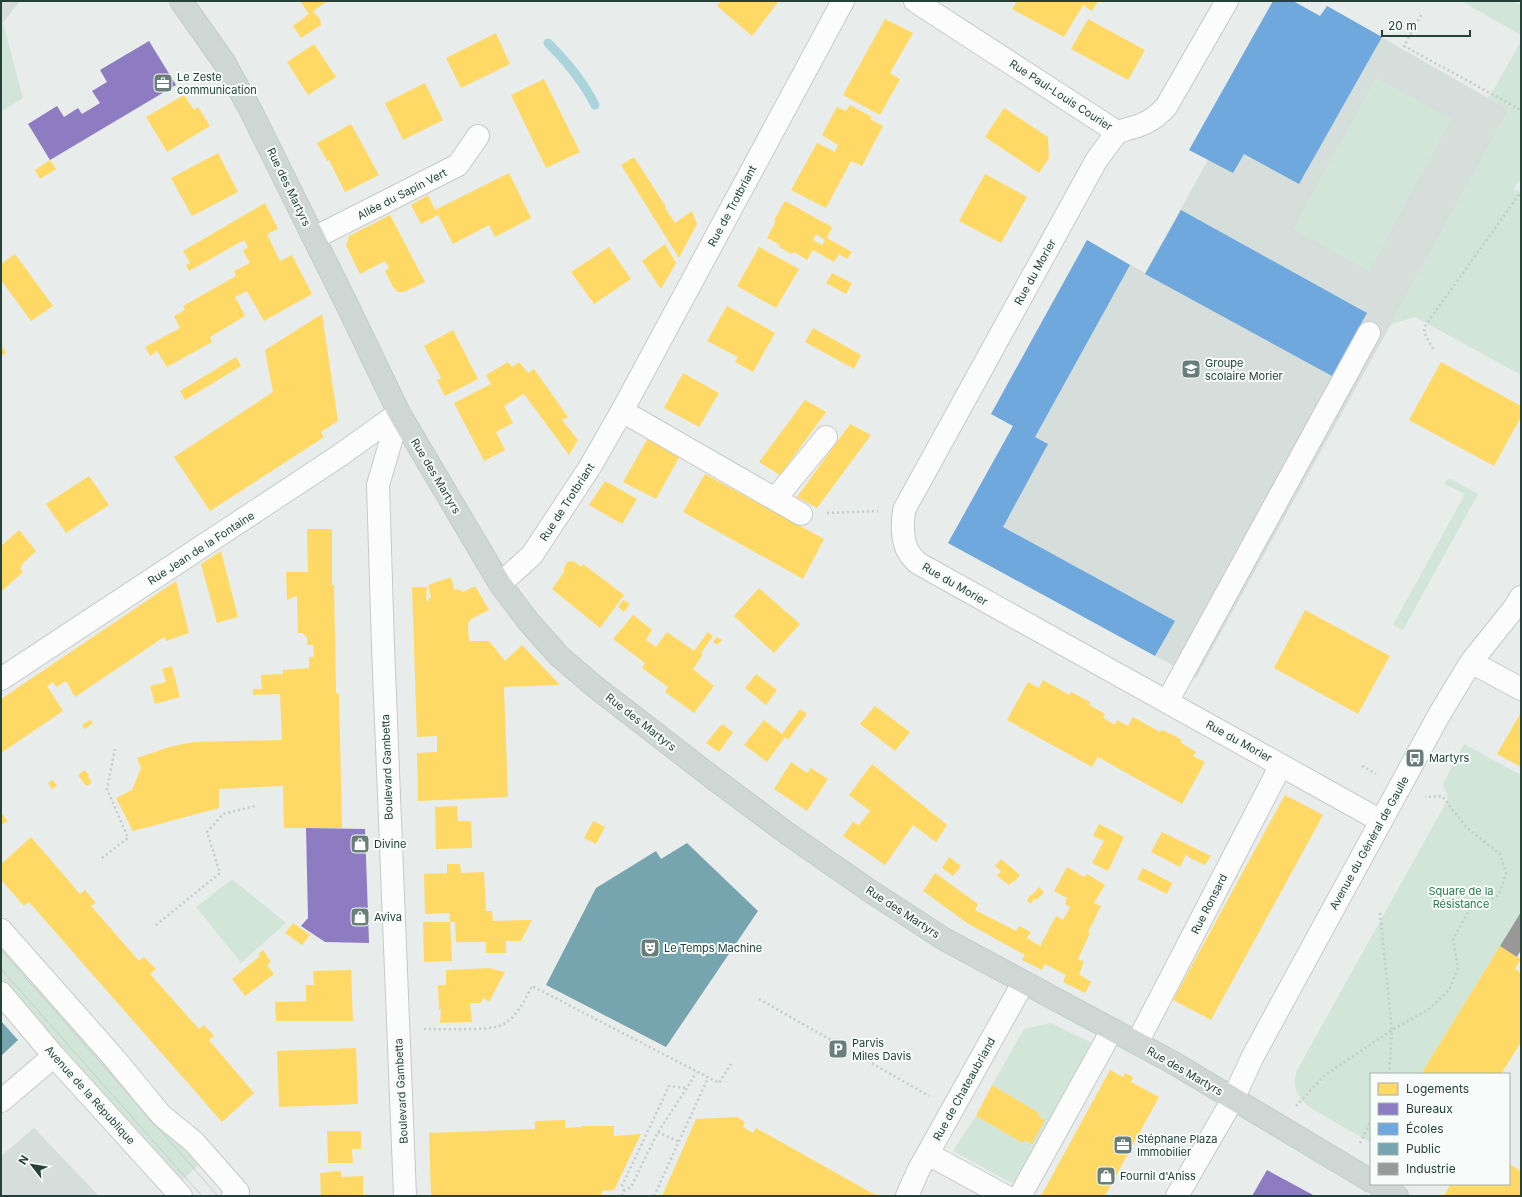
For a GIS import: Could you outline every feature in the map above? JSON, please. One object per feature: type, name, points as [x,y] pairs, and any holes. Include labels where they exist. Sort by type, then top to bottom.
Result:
[{"type":"main road","name":"Rue des Martyrs","points":[[181,1],[228,69],[251,111],[399,413],[500,584],[528,621],[559,656],[594,686],[788,834],[870,891],[944,939],[1023,983],[1137,1043],[1233,1098],[1370,1180]]},
{"type":"main road","points":[[1378,1185],[1397,1196]]},
{"type":"street","name":"Rue de Trotbriant","points":[[500,584],[532,555],[590,467],[622,411],[843,1]]},
{"type":"street","name":"Rue Paul-Louis Courier","points":[[915,1],[1117,132],[1143,126],[1166,107],[1227,1]]},
{"type":"street","name":"Rue du Morier","points":[[1117,132],[1096,161],[904,510],[902,526],[905,542],[912,558],[923,566],[1381,821]]},
{"type":"street","name":"Allée du Sapin Vert","points":[[314,238],[458,165],[478,136]]},
{"type":"street","points":[[1167,702],[1369,333]]},
{"type":"street","points":[[622,411],[801,514]]},
{"type":"street","name":"Rue Jean de la Fontaine","points":[[1,679],[339,456],[399,413]]},
{"type":"street","name":"Boulevard Gambetta","points":[[399,413],[378,485],[405,1196]]},
{"type":"street","points":[[775,499],[826,437]]},
{"type":"street","name":"Avenue du Général de Gaulle","points":[[1177,1196],[1233,1098],[1253,1056],[1439,715],[1471,662],[1515,607],[1521,597]]},
{"type":"street","points":[[1471,662],[1521,689]]},
{"type":"street","name":"Rue Ronsard","points":[[1137,1043],[1281,765]]},
{"type":"street","points":[[1,930],[115,1059],[161,1115],[194,1142],[238,1192],[233,1196]]},
{"type":"street","name":"Rue de Chateaubriand","points":[[907,1196],[928,1154],[1023,983]]},
{"type":"street","name":"Avenue de la République","points":[[1,993],[54,1056],[181,1196]]},
{"type":"street","points":[[1020,1196],[1112,1030]]},
{"type":"street","points":[[1,1101],[54,1056]]},
{"type":"street","points":[[928,1154],[1006,1196]]},
{"type":"path","points":[[1421,15],[1404,46],[1521,110]]},
{"type":"path","points":[[1433,350],[1424,332],[1425,326],[1521,192]]},
{"type":"path","points":[[801,514],[904,510]]},
{"type":"path","points":[[102,858],[128,838],[107,789],[115,749]]},
{"type":"path","points":[[1290,1133],[1303,1114],[1294,1109],[1325,1075],[1392,1030],[1429,1010],[1449,990],[1458,968],[1454,938],[1469,910],[1499,895],[1506,873],[1500,854],[1467,828],[1442,796],[1418,797],[1362,766]]},
{"type":"path","points":[[156,925],[220,873],[207,832],[223,814],[255,806]]},
{"type":"path","points":[[1380,912],[1392,1030],[1389,1073]]},
{"type":"path","points":[[398,1030],[490,1028],[502,1026],[522,1006],[532,986],[719,1083],[731,1064]]},
{"type":"path","points":[[759,999],[953,1110]]},
{"type":"path","points":[[624,1190],[631,1187],[658,1132],[696,1072]]},
{"type":"path","points":[[654,1196],[708,1078]]},
{"type":"path","points":[[622,1196],[624,1190],[622,1186],[669,1086],[687,1088]]},
{"type":"path","points":[[658,1132],[679,1142]]},
{"type":"shaded area","points":[[1,1],[20,1],[1,25]]},
{"type":"shaded area","name":"Groupe scolaire Morier","points":[[1273,1],[1293,1],[1320,16],[1327,6],[1509,110],[1196,678],[948,543],[1013,426],[991,414],[1087,240],[1145,273],[1208,160],[1231,77]]},
{"type":"shaded area","points":[[34,1128],[99,1196],[1,1196],[1,1156]]},
{"type":"green space","points":[[1461,1],[1513,1],[1521,5],[1521,35]]},
{"type":"green space","points":[[3,23],[23,98],[1,112],[1,25]]},
{"type":"green space","points":[[1521,41],[1521,178],[1514,189],[1521,193],[1521,375],[1415,317],[1391,324],[1509,110],[1487,98],[1493,91]]},
{"type":"green space","points":[[1376,78],[1451,119],[1369,271],[1293,229]]},
{"type":"green space","points":[[1451,479],[1478,494],[1403,630],[1393,625],[1465,494],[1445,484],[1446,480]]},
{"type":"green space","name":"Square de la Résistance","points":[[1464,744],[1521,775],[1521,912],[1422,1073],[1370,1073],[1370,1142],[1309,1107],[1301,1099],[1297,1092],[1295,1084],[1296,1072],[1448,799],[1443,784]]},
{"type":"green space","points":[[232,879],[286,923],[241,963],[196,907]]},
{"type":"green space","points":[[1,941],[203,1161],[180,1182],[1,980]]},
{"type":"green space","points":[[1051,1023],[1092,1043],[1089,1066],[1026,1176],[1011,1183],[953,1151],[976,1116],[1023,1143],[1025,1140],[1032,1143],[1045,1120],[1038,1116],[1039,1113],[992,1085],[1024,1029]]},
{"type":"building: Logements","points":[[300,1],[328,1],[313,11],[320,19],[321,25],[301,38],[293,26],[309,14]]},
{"type":"building: Logements","points":[[721,1],[779,1],[752,36],[717,6]]},
{"type":"building: Logements","points":[[1017,1],[1098,1],[1092,11],[1083,5],[1064,37],[1012,9]]},
{"type":"building: Logements","points":[[885,19],[913,33],[890,73],[900,79],[880,115],[843,95]]},
{"type":"building: Logements","points":[[1088,19],[1145,50],[1128,80],[1071,49]]},
{"type":"building: Logements","points":[[496,33],[510,64],[461,88],[446,58]]},
{"type":"building: Logements","points":[[314,44],[336,77],[308,95],[287,62]]},
{"type":"building: Logements","points":[[544,79],[580,152],[546,168],[511,95]]},
{"type":"building: Logements","points":[[425,83],[443,120],[403,140],[385,103]]},
{"type":"building: Logements","points":[[184,95],[194,110],[198,107],[210,126],[167,152],[146,117]]},
{"type":"building: Logements","points":[[850,105],[872,117],[870,119],[883,126],[862,166],[851,161],[826,208],[791,190],[817,143],[835,152],[838,145],[822,135],[837,107],[846,111]]},
{"type":"building: Logements","points":[[1004,108],[1048,137],[1049,158],[1039,173],[985,137]]},
{"type":"building: Logements","points":[[351,124],[379,175],[345,192],[329,160],[327,161],[317,143]]},
{"type":"building: Logements","points":[[218,153],[238,192],[192,216],[171,178]]},
{"type":"building: Logements","points":[[634,157],[675,223],[692,211],[697,224],[679,258],[621,165]]},
{"type":"building: Logements","points":[[50,160],[56,169],[40,179],[35,170]]},
{"type":"building: Logements","points":[[509,173],[531,218],[495,237],[489,225],[453,244],[438,215],[421,224],[411,205],[428,195],[435,210]]},
{"type":"building: Logements","points":[[985,174],[1027,197],[1001,243],[959,221]]},
{"type":"building: Logements","points":[[785,201],[832,227],[827,238],[852,252],[847,259],[839,254],[834,262],[813,250],[807,260],[794,252],[792,254],[767,238],[776,221],[774,220]],"holes":[[[816,234],[825,240],[822,245],[813,240]]]},
{"type":"building: Logements","points":[[265,203],[278,229],[267,234],[280,261],[292,255],[312,294],[264,321],[247,291],[235,297],[245,316],[210,337],[212,342],[167,367],[157,351],[150,356],[145,347],[180,328],[174,316],[185,310],[183,306],[236,276],[234,271],[250,263],[243,251],[248,247],[244,240],[189,271],[186,265],[190,263],[183,251]]},
{"type":"building: Logements","points":[[390,215],[425,282],[404,292],[398,292],[393,287],[385,271],[389,268],[385,261],[360,274],[346,245],[349,236]]},
{"type":"building: Logements","points":[[665,244],[676,263],[661,289],[642,261]]},
{"type":"building: Logements","points":[[609,247],[631,279],[594,304],[571,272]]},
{"type":"building: Logements","points":[[759,247],[799,269],[776,308],[737,286]]},
{"type":"building: Logements","points":[[15,254],[53,306],[31,321],[1,280],[1,264]]},
{"type":"building: Logements","points":[[832,273],[852,283],[846,294],[826,283]]},
{"type":"building: Logements","points":[[727,306],[775,333],[753,372],[735,362],[738,357],[707,341]]},
{"type":"building: Logements","points":[[322,314],[338,421],[321,432],[324,437],[210,511],[174,457],[273,392],[265,350]]},
{"type":"building: Logements","points":[[813,328],[861,355],[854,369],[805,342]]},
{"type":"building: Logements","points":[[453,330],[478,379],[445,396],[437,380],[441,378],[424,346]]},
{"type":"building: Logements","points":[[1,345],[6,353],[1,356]]},
{"type":"building: Logements","points":[[236,357],[241,366],[185,400],[180,391]]},
{"type":"building: Logements","points":[[508,362],[512,367],[519,362],[528,373],[534,369],[568,417],[562,420],[578,440],[569,455],[524,394],[504,406],[513,423],[496,432],[505,450],[484,461],[454,403],[491,384],[486,375]]},
{"type":"building: Logements","points":[[1441,362],[1521,406],[1521,417],[1494,466],[1409,420]]},
{"type":"building: Logements","points":[[683,373],[719,393],[699,427],[664,408]]},
{"type":"building: Logements","points":[[805,400],[826,412],[780,475],[759,462]]},
{"type":"building: Logements","points":[[850,424],[871,435],[817,508],[797,497]]},
{"type":"building: Logements","points":[[648,438],[680,456],[656,499],[623,482]]},
{"type":"building: Logements","points":[[705,474],[824,539],[803,579],[683,512]]},
{"type":"building: Logements","points":[[89,476],[109,505],[66,533],[46,504]]},
{"type":"building: Logements","points":[[605,481],[637,499],[622,524],[589,505]]},
{"type":"building: Logements","points":[[307,529],[332,529],[332,585],[334,585],[336,693],[339,694],[342,828],[284,828],[283,786],[219,789],[219,808],[133,831],[116,798],[132,790],[141,768],[137,758],[169,747],[193,742],[282,740],[280,694],[253,695],[253,689],[262,689],[261,675],[283,674],[283,670],[309,668],[309,657],[314,657],[313,645],[307,645],[307,637],[302,633],[298,633],[297,596],[287,600],[286,572],[308,572]]},
{"type":"building: Logements","points":[[19,530],[36,551],[21,565],[23,566],[20,568],[23,572],[2,591],[1,546]]},
{"type":"building: Logements","points":[[221,551],[238,617],[217,623],[201,564]]},
{"type":"building: Logements","points":[[573,561],[582,567],[583,564],[624,595],[600,628],[552,589],[564,572],[567,562]]},
{"type":"building: Logements","points":[[451,577],[454,590],[458,589],[463,592],[475,586],[489,610],[471,619],[468,624],[469,641],[489,641],[505,661],[522,645],[560,685],[504,687],[508,797],[418,801],[417,753],[437,752],[437,736],[417,737],[412,587],[427,587],[426,602],[431,597],[428,585]]},
{"type":"building: Logements","points":[[176,581],[189,633],[166,641],[164,637],[75,697],[66,681],[56,687],[53,682],[47,686],[63,711],[1,753],[1,699]]},
{"type":"building: Logements","points":[[759,588],[800,624],[774,653],[734,616]]},
{"type":"building: Logements","points":[[623,600],[630,604],[624,612],[618,607]]},
{"type":"building: Logements","points":[[1305,610],[1390,656],[1358,714],[1274,668]]},
{"type":"building: Logements","points":[[633,615],[652,630],[646,640],[656,647],[667,632],[694,651],[708,632],[713,636],[701,653],[703,654],[693,669],[714,686],[694,713],[665,692],[668,687],[642,668],[645,663],[613,639]]},
{"type":"building: Logements","points":[[717,637],[722,640],[717,645],[713,642]]},
{"type":"building: Logements","points":[[172,666],[180,697],[155,704],[150,686],[166,682],[162,669]]},
{"type":"building: Logements","points":[[756,674],[777,690],[766,705],[745,688]]},
{"type":"building: Logements","points":[[1043,680],[1069,695],[1071,692],[1090,702],[1089,705],[1105,714],[1103,718],[1115,725],[1117,720],[1128,726],[1133,717],[1160,732],[1162,730],[1182,740],[1180,742],[1196,752],[1193,756],[1205,762],[1182,804],[1098,757],[1092,767],[1007,720],[1028,682],[1039,688]]},
{"type":"building: Logements","points":[[875,706],[910,732],[895,751],[860,724]]},
{"type":"building: Logements","points":[[800,709],[807,714],[788,740],[785,737],[767,762],[744,745],[764,720],[782,734]]},
{"type":"building: Logements","points":[[1521,714],[1521,767],[1497,754]]},
{"type":"building: Logements","points":[[90,720],[93,723],[85,729],[82,725]]},
{"type":"building: Logements","points":[[722,724],[733,732],[719,752],[706,743]]},
{"type":"building: Logements","points":[[791,762],[807,773],[811,768],[828,779],[807,811],[774,789]]},
{"type":"building: Logements","points":[[872,764],[947,825],[936,842],[913,825],[885,865],[843,836],[853,822],[859,825],[870,811],[849,795]]},
{"type":"building: Logements","points":[[85,770],[92,783],[86,786],[78,775]]},
{"type":"building: Logements","points":[[53,780],[57,786],[52,789],[48,783]]},
{"type":"building: Logements","points":[[1285,795],[1323,815],[1211,1020],[1173,1000]]},
{"type":"building: Logements","points":[[457,806],[458,821],[471,821],[472,848],[436,849],[435,807]]},
{"type":"building: Logements","points":[[1,813],[8,821],[1,825]]},
{"type":"building: Logements","points":[[593,821],[605,827],[596,844],[584,838]]},
{"type":"building: Logements","points":[[1099,824],[1124,837],[1108,871],[1092,863],[1104,841],[1093,836]]},
{"type":"building: Logements","points":[[1162,832],[1211,856],[1205,865],[1190,858],[1186,854],[1180,867],[1151,852]]},
{"type":"building: Logements","points":[[31,837],[80,894],[85,890],[96,903],[91,906],[139,961],[144,957],[156,969],[150,974],[199,1029],[204,1025],[214,1036],[209,1040],[254,1093],[222,1122],[29,902],[24,906],[1,880],[1,864]]},
{"type":"building: Logements","points":[[949,857],[961,866],[953,876],[942,868]]},
{"type":"building: Logements","points":[[1001,859],[1020,875],[1009,885],[997,876],[1001,871],[995,866]]},
{"type":"building: Logements","points":[[447,864],[460,864],[461,873],[484,872],[486,911],[492,911],[493,921],[532,920],[521,941],[506,941],[506,953],[486,953],[486,942],[456,942],[455,922],[450,922],[449,913],[425,914],[424,874],[447,873]]},
{"type":"building: Logements","points":[[1067,867],[1084,877],[1087,874],[1105,885],[1094,903],[1101,906],[1088,932],[1090,933],[1078,959],[1084,962],[1079,974],[1091,982],[1085,993],[1063,982],[1066,975],[1045,964],[1042,970],[1022,960],[1025,955],[967,923],[923,891],[935,873],[978,904],[975,910],[1016,931],[1019,926],[1031,932],[1027,938],[1040,946],[1056,916],[1063,920],[1070,907],[1065,904],[1067,898],[1054,891]]},
{"type":"building: Logements","points":[[1143,868],[1172,883],[1167,894],[1137,879]]},
{"type":"building: Logements","points":[[1039,887],[1044,892],[1037,900],[1034,898],[1031,904],[1027,901],[1030,895],[1031,896]]},
{"type":"building: Logements","points":[[423,922],[450,922],[452,961],[424,962]]},
{"type":"building: Logements","points":[[293,923],[310,935],[302,945],[285,933]]},
{"type":"building: Logements","points":[[1500,946],[1521,959],[1515,969],[1521,973],[1521,1042],[1502,1073],[1422,1073]]},
{"type":"building: Logements","points":[[263,950],[271,962],[267,965],[274,974],[245,996],[232,979],[260,956],[259,953]]},
{"type":"building: Logements","points":[[489,968],[505,972],[489,1002],[483,998],[481,1003],[470,1003],[472,1022],[440,1023],[441,1009],[439,1010],[438,985],[446,985],[446,970]]},
{"type":"building: Logements","points":[[351,970],[353,1021],[276,1021],[275,1002],[306,1001],[306,985],[314,985],[313,971]]},
{"type":"building: Logements","points":[[356,1048],[358,1104],[279,1107],[277,1051]]},
{"type":"building: Logements","points":[[1110,1070],[1123,1077],[1125,1073],[1133,1077],[1131,1082],[1159,1097],[1105,1196],[1041,1196]]},
{"type":"building: Logements","points":[[992,1085],[1039,1113],[1038,1116],[1045,1120],[1032,1144],[1025,1140],[1023,1143],[976,1116]]},
{"type":"building: Logements","points":[[737,1117],[745,1122],[743,1127],[753,1133],[756,1128],[877,1196],[662,1196],[696,1119]]},
{"type":"building: Logements","points":[[565,1120],[565,1128],[582,1127],[581,1126],[614,1126],[614,1136],[641,1134],[614,1190],[602,1191],[602,1196],[431,1196],[429,1133],[535,1129],[535,1121]]},
{"type":"building: Logements","points":[[327,1131],[361,1131],[361,1149],[352,1149],[353,1163],[328,1163]]},
{"type":"building: Logements","points":[[1510,1165],[1521,1171],[1521,1196],[1444,1196],[1450,1185],[1510,1185]]},
{"type":"building: Logements","points":[[341,1171],[341,1177],[363,1176],[363,1196],[321,1196],[320,1173]]},
{"type":"building: Bureaux","points":[[149,41],[176,85],[50,160],[28,124],[57,106],[64,117],[78,108],[82,114],[100,103],[92,91],[107,82],[100,70]]},
{"type":"building: Bureaux","points":[[306,828],[365,829],[369,943],[325,942],[301,926],[308,918]]},
{"type":"building: Bureaux","points":[[1267,1170],[1315,1196],[1252,1196]]},
{"type":"building: Écoles","points":[[1273,1],[1293,1],[1320,16],[1327,6],[1382,37],[1299,184],[1244,154],[1233,173],[1189,150]]},
{"type":"building: Écoles","points":[[1181,210],[1367,313],[1332,376],[1145,274]]},
{"type":"building: Écoles","points":[[1087,240],[1130,265],[1035,437],[1048,444],[1003,527],[1175,621],[1155,656],[948,543],[1013,426],[991,414]]},
{"type":"building: Public","name":"Le Temps Machine","points":[[687,843],[758,911],[666,1047],[546,985],[596,888],[656,851],[661,859]]},
{"type":"building: Public","points":[[1,1021],[18,1040],[1,1056]]},
{"type":"building: Industrie","points":[[1521,912],[1521,950],[1517,957],[1500,946]]},
{"type":"waterway","points":[[548,43],[574,72],[595,105]]},
{"type":"tram line","points":[[1,950],[218,1196]]},
{"type":"tram line","points":[[1,969],[202,1196]]},
{"type":"place","name":"Le Zeste communication","points":[[163,83]]},
{"type":"place","name":"Groupe scolaire Morier","points":[[1191,369]]},
{"type":"place","name":"Martyrs","points":[[1415,758]]},
{"type":"place","name":"Divine","points":[[360,844]]},
{"type":"place","name":"Aviva","points":[[360,917]]},
{"type":"place","name":"Le Temps Machine","points":[[650,948]]},
{"type":"place","name":"Parvis Miles Davis","points":[[838,1049]]},
{"type":"place","name":"Stéphane Plaza Immobilier","points":[[1123,1145]]},
{"type":"place","name":"Fournil d'Aniss","points":[[1106,1176]]}]
